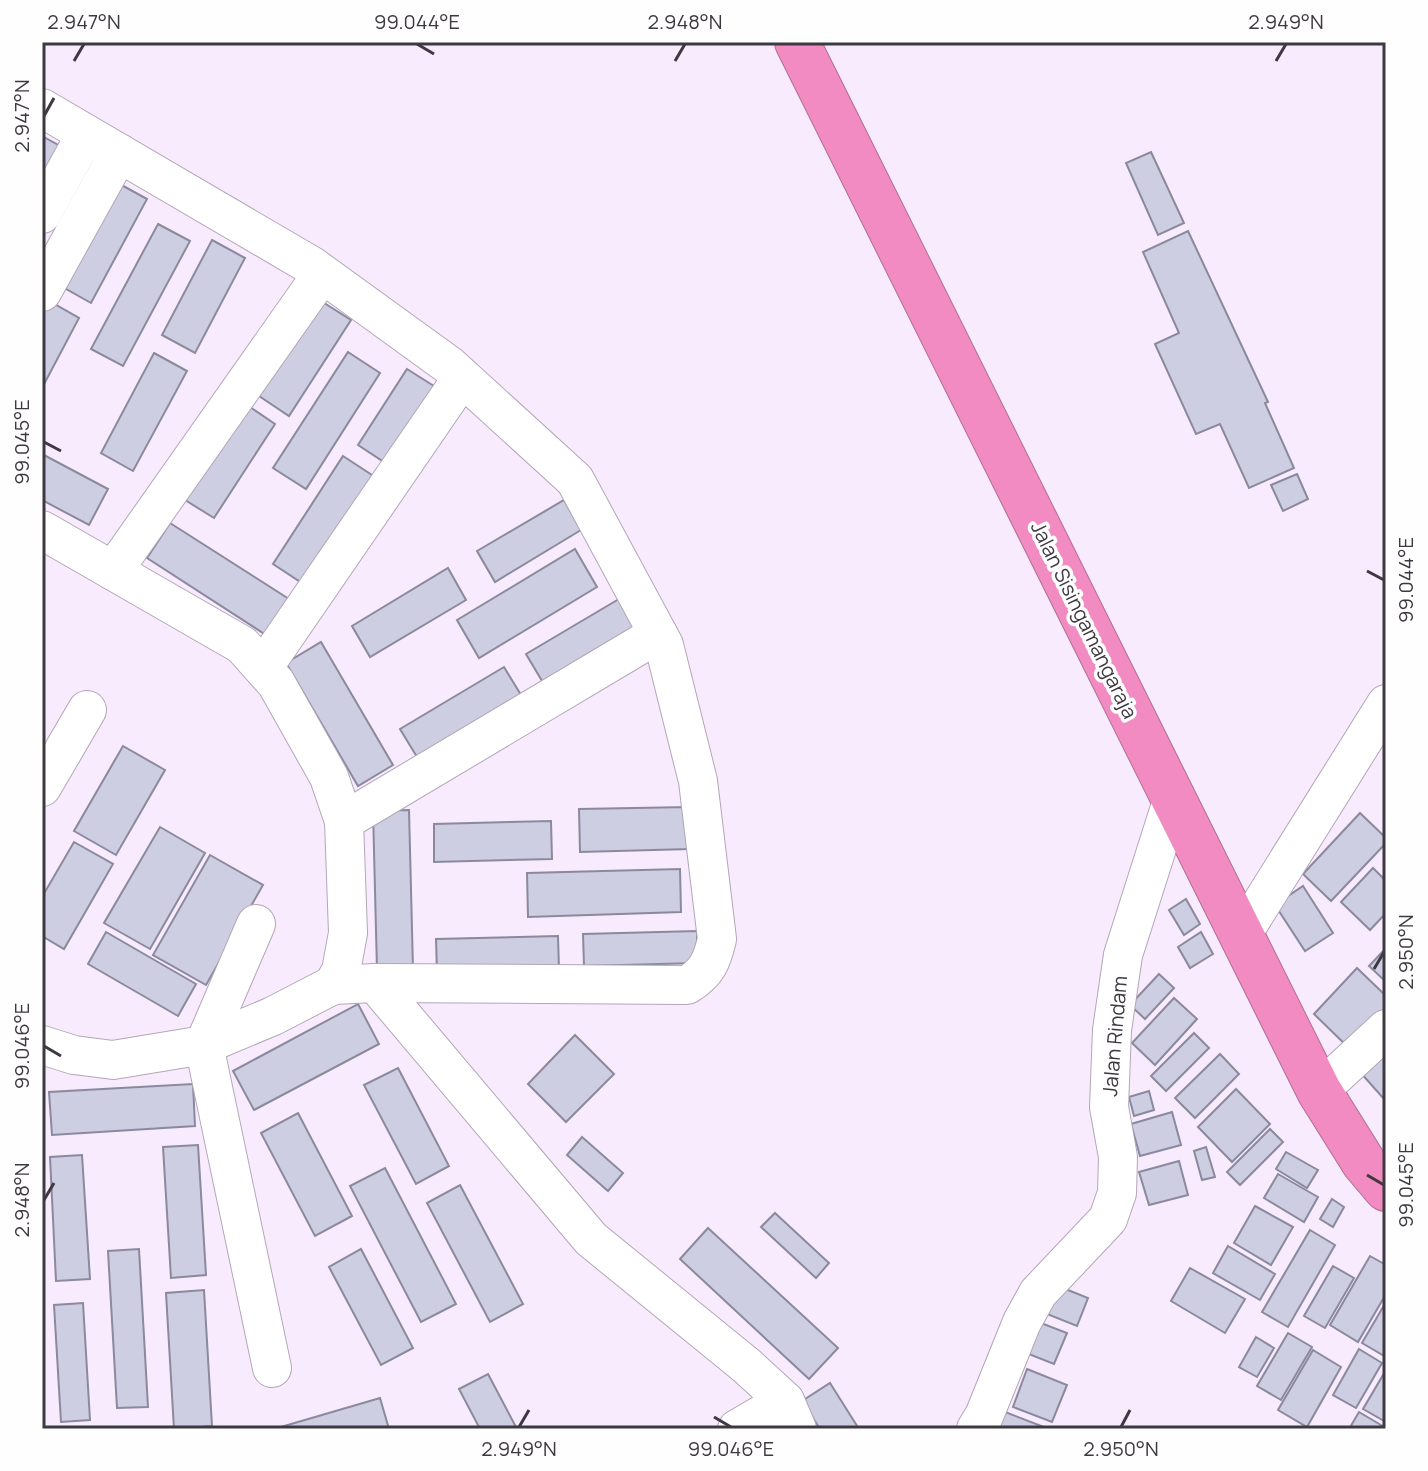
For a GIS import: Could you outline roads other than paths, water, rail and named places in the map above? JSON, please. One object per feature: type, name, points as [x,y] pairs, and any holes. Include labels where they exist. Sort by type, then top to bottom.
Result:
[{"type":"highway","name":"Jalan Sisingamangaraja","points":[[797,42],[1319,1091],[1364,1163],[1386,1189]]},
{"type":"street","points":[[42,108],[322,274],[450,366],[575,480],[664,645],[698,781],[717,939],[712,961],[702,975],[687,985],[333,985],[273,1016],[204,1045],[113,1060],[74,1055],[42,1045]]},
{"type":"street","points":[[42,214],[86,134]]},
{"type":"street","points":[[42,292],[119,153]]},
{"type":"street","points":[[113,571],[322,274]]},
{"type":"street","points":[[263,668],[462,378]]},
{"type":"street","points":[[42,530],[242,645],[276,683],[329,777],[344,821],[348,933],[341,971],[333,985]]},
{"type":"street","points":[[344,821],[658,634]]},
{"type":"street","points":[[1241,936],[1386,704]]},
{"type":"street","points":[[42,787],[87,710]]},
{"type":"street","name":"Jalan Rindam","points":[[976,1429],[1022,1322],[1038,1293],[1108,1219],[1117,1193],[1118,1157],[1109,1107],[1112,1030],[1120,970],[1173,798]]},
{"type":"street","points":[[256,924],[204,1045],[272,1368]]},
{"type":"street","points":[[375,983],[591,1239],[736,1357],[791,1415],[737,1429]]},
{"type":"street","points":[[1319,1091],[1386,1029]]}]
